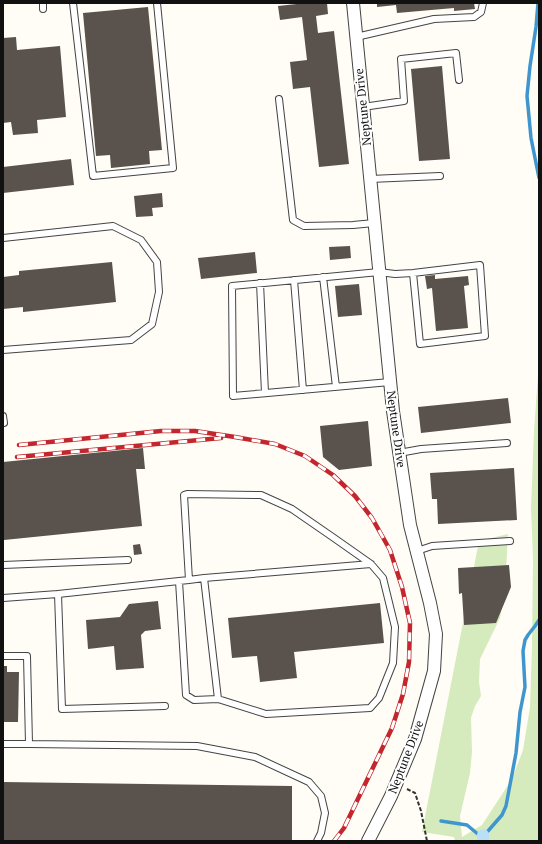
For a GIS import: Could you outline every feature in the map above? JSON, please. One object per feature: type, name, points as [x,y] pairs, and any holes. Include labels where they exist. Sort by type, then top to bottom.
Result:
[{"type":"street","name":"Neptune Drive","points":[[353,3],[393,411],[410,525],[430,603],[436,634],[434,671],[415,739],[391,796],[368,841]]},
{"type":"lane","points":[[72,3],[92,176],[173,168],[158,3]]},
{"type":"lane","points":[[356,37],[434,19],[474,17],[481,12],[483,3]]},
{"type":"lane","points":[[363,107],[404,101],[401,59],[456,53],[459,80]]},
{"type":"lane","points":[[279,99],[293,220],[304,226],[374,223]]},
{"type":"lane","points":[[370,179],[440,176]]},
{"type":"lane","points":[[3,238],[113,226],[141,240],[157,262],[159,292],[152,324],[131,340],[3,350]]},
{"type":"lane","points":[[390,382],[233,396],[232,286],[379,272],[395,274],[413,273],[480,265],[485,336],[420,344],[413,273]]},
{"type":"lane","points":[[323,277],[336,387]]},
{"type":"lane","points":[[294,280],[303,390]]},
{"type":"lane","points":[[260,283],[265,393]]},
{"type":"lane","points":[[3,416],[4,423]]},
{"type":"lane","points":[[399,453],[421,449],[507,443]]},
{"type":"lane","points":[[179,581],[186,695],[194,700],[218,699],[266,714],[370,708],[379,698],[393,663],[395,628],[383,578],[370,564],[292,509],[261,495],[184,495],[189,580]]},
{"type":"lane","points":[[417,551],[432,546],[510,541]]},
{"type":"lane","points":[[3,565],[128,560]]},
{"type":"lane","points":[[3,598],[58,594],[204,578],[370,564]]},
{"type":"lane","points":[[204,578],[218,699]]},
{"type":"lane","points":[[58,594],[62,709],[165,706]]},
{"type":"lane","points":[[3,656],[27,656],[29,744]]},
{"type":"lane","points":[[3,744],[197,746],[255,757],[309,782],[321,796],[325,812],[321,833],[317,841]]},
{"type":"path","points":[[396,784],[415,793],[421,812],[426,841]]},
{"type":"green space","points":[[539,361],[539,841],[455,841],[454,837],[422,832],[479,541],[508,534],[505,589],[500,618],[480,659],[479,682],[481,696],[475,706],[471,718],[472,752],[470,773],[460,816],[462,837],[482,825],[512,779],[523,750],[530,707],[533,559],[531,508]]},
{"type":"building","points":[[306,3],[327,3],[328,14],[316,16],[318,33],[334,31],[349,164],[319,167],[310,87],[293,89],[290,62],[307,60],[302,17],[280,20],[278,6]]},
{"type":"building","points":[[377,3],[474,3],[475,9],[454,11],[454,8],[397,13],[396,5],[377,7]]},
{"type":"building","points":[[148,7],[162,150],[149,151],[150,164],[111,168],[110,155],[96,156],[83,13]]},
{"type":"building","points":[[16,37],[17,50],[60,46],[66,117],[37,120],[38,133],[13,135],[11,122],[3,123],[3,38]]},
{"type":"building","points":[[442,66],[450,159],[419,161],[411,69]]},
{"type":"building","points":[[71,159],[74,185],[3,193],[3,167]]},
{"type":"building","points":[[162,193],[163,207],[152,208],[153,216],[136,217],[134,196]]},
{"type":"building","points":[[350,246],[351,258],[330,260],[329,247]]},
{"type":"building","points":[[255,252],[257,273],[201,279],[198,258]]},
{"type":"building","points":[[112,262],[116,302],[23,312],[23,307],[3,309],[3,277],[19,275],[19,271]]},
{"type":"building","points":[[435,275],[435,279],[468,276],[469,285],[464,286],[468,328],[436,331],[432,288],[427,289],[425,276]]},
{"type":"building","points":[[359,284],[362,315],[338,317],[335,286]]},
{"type":"building","points":[[508,398],[511,423],[421,433],[418,407]]},
{"type":"building","points":[[368,421],[372,466],[339,470],[323,457],[320,426]]},
{"type":"building","points":[[143,448],[145,469],[136,469],[142,526],[4,540],[3,462]]},
{"type":"building","points":[[514,468],[517,520],[438,524],[437,499],[432,499],[430,473]]},
{"type":"building","points":[[140,544],[142,554],[134,555],[133,545]]},
{"type":"building","points":[[509,565],[511,587],[496,623],[464,625],[462,593],[459,594],[458,568]]},
{"type":"building","points":[[158,601],[161,629],[145,631],[141,635],[144,668],[116,670],[114,646],[88,649],[86,620],[120,617],[129,604]]},
{"type":"building","points":[[380,603],[384,643],[294,652],[297,678],[260,682],[257,656],[232,658],[228,618]]},
{"type":"building","points":[[3,666],[7,666],[7,672],[19,672],[18,722],[3,722]]},
{"type":"building","points":[[3,782],[292,786],[292,841],[3,841]]},
{"type":"waterway","points":[[538,3],[527,96],[531,138],[539,178]]},
{"type":"waterway","points":[[441,821],[467,825],[479,835],[483,835],[502,815],[506,806],[516,753],[520,712],[525,687],[523,651],[525,640],[539,620]]},
{"type":"waterway","points":[[483,835],[483,841]]},
{"type":"railway","points":[[19,445],[161,431],[195,431],[235,437],[275,444],[305,456],[333,475],[355,496],[372,518],[390,550],[402,587],[410,623],[409,662],[403,694],[392,728],[344,828],[334,841]]},
{"type":"railway","points":[[17,457],[221,438]]}]
